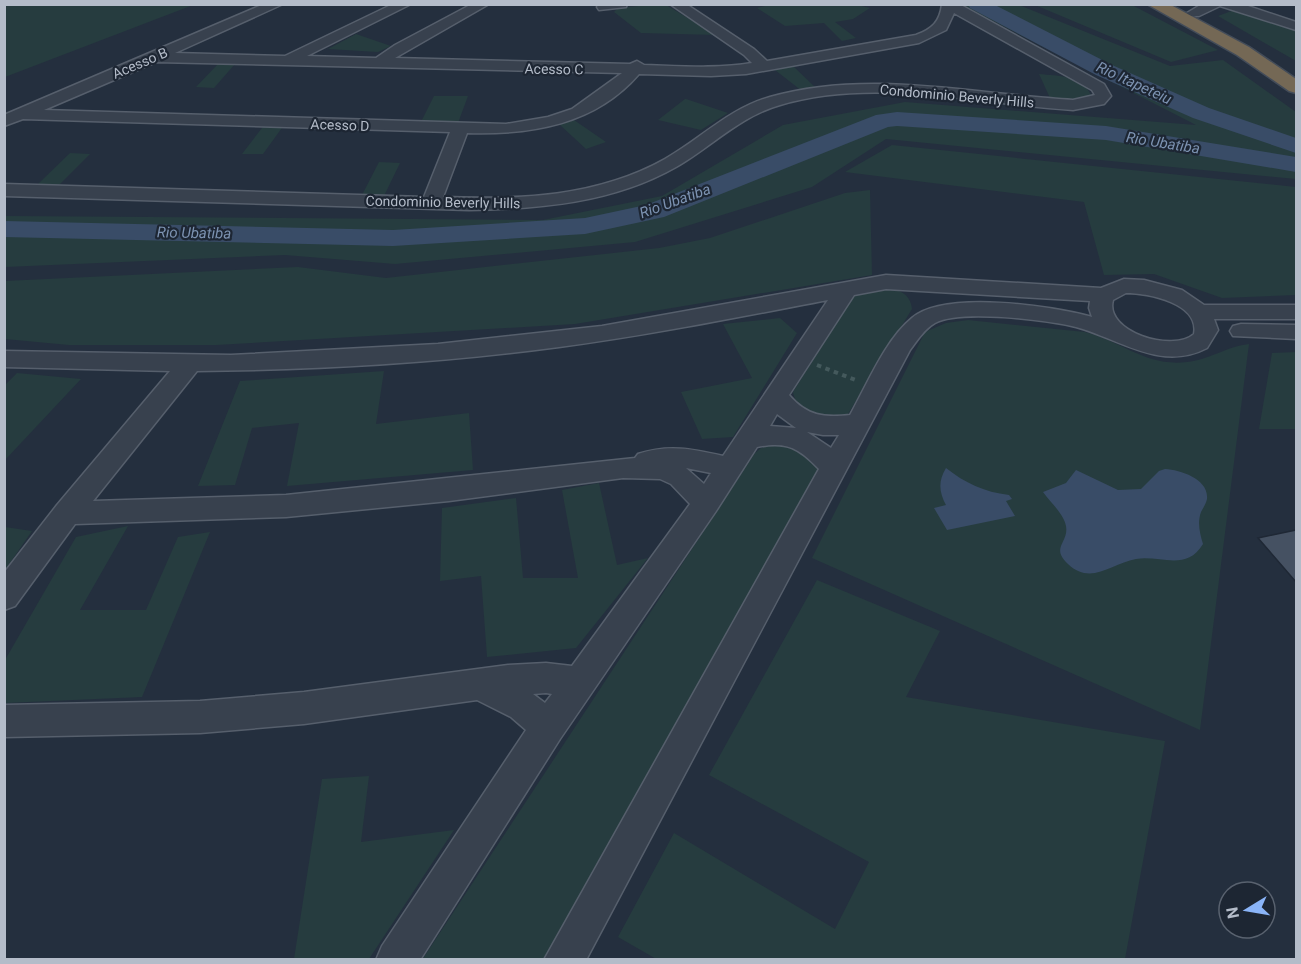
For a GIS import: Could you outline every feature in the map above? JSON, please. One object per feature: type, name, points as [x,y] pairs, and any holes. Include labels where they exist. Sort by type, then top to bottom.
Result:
[{"type":"highway","points":[[1155,4],[1243,51],[1296,87]]},
{"type":"highway","points":[[1175,4],[1250,44],[1296,75]]},
{"type":"street","name":"Acesso B","points":[[4,121],[154,57],[182,53],[277,4]]},
{"type":"street","points":[[318,56],[405,4]]},
{"type":"street","points":[[380,62],[400,48],[483,4]]},
{"type":"street","points":[[604,7],[621,4]]},
{"type":"street","points":[[676,4],[761,63]]},
{"type":"street","name":"Acesso C","points":[[761,63],[913,33],[931,24],[936,4]]},
{"type":"street","points":[[1194,14],[1215,4]]},
{"type":"street","points":[[1226,4],[1296,26]]},
{"type":"street","name":"Acesso C","points":[[380,62],[428,60],[711,71],[919,39],[936,32],[947,10]]},
{"type":"street","name":"Condominio Beverly Hills","points":[[4,190],[528,204],[603,190],[663,167],[711,137],[741,114],[776,101],[801,96],[842,91],[894,89],[1073,105],[1092,103],[1103,96],[1098,87],[988,25],[947,10]]},
{"type":"street","points":[[400,48],[428,60]]},
{"type":"street","name":"Acesso C","points":[[182,53],[289,59],[318,56],[380,62],[636,68]]},
{"type":"street","name":"Acesso D","points":[[22,114],[506,129],[561,119],[578,113],[623,82],[636,68]]},
{"type":"street","points":[[432,202],[460,129]]},
{"type":"street","points":[[901,283],[929,316]]},
{"type":"street","points":[[4,359],[190,363],[322,360],[518,344],[658,325],[868,284],[901,283],[1103,295]]},
{"type":"street","points":[[1202,321],[1203,339],[1196,345],[1169,350],[1136,342],[1121,334],[1108,325],[1101,314],[1099,304],[1103,295],[1111,289],[1124,286],[1148,287],[1173,294],[1202,321],[1296,332]]},
{"type":"street","points":[[971,288],[975,299],[973,311]]},
{"type":"street","points":[[396,960],[548,728],[706,503],[846,290]]},
{"type":"street","points":[[1037,292],[1035,303],[1043,315]]},
{"type":"street","points":[[747,308],[792,313],[822,324]]},
{"type":"street","points":[[564,960],[900,347],[922,321],[929,316],[973,311],[1043,315],[1078,320],[1121,334]]},
{"type":"street","points":[[1202,321],[1296,312]]},
{"type":"street","points":[[4,597],[67,513],[190,363]]},
{"type":"street","points":[[777,396],[787,411],[800,420],[816,426],[859,423]]},
{"type":"street","points":[[747,440],[771,434],[789,435],[806,441],[834,467]]},
{"type":"street","points":[[67,513],[286,506],[449,490],[623,468],[670,457],[696,459],[729,467]]},
{"type":"street","points":[[623,468],[663,469],[680,477],[706,503]]},
{"type":"street","points":[[4,721],[200,717],[316,706],[529,679],[580,683]]},
{"type":"street","points":[[481,685],[523,706],[548,728]]},
{"type":"path","points":[[800,359],[878,388]]},
{"type":"green space","points":[[5,4],[193,4],[193,5],[5,77]]},
{"type":"green space","points":[[772,4],[816,6],[853,4],[870,8],[853,19],[835,22],[856,38],[842,41],[824,23],[785,26],[757,8]]},
{"type":"green space","points":[[666,5],[716,35],[641,33],[614,12],[618,8]]},
{"type":"green space","points":[[962,5],[1019,5],[1170,66],[1223,60],[1296,112],[1296,179],[886,139],[812,187],[635,242],[395,264],[285,255],[5,267],[5,216],[543,220],[662,196],[783,125],[905,102],[1196,125]]},
{"type":"green space","points":[[1035,5],[1132,5],[1218,50],[1171,62]]},
{"type":"green space","points":[[1234,10],[1296,30],[1296,61],[1218,16]]},
{"type":"green space","points":[[356,34],[391,46],[378,52],[328,49]]},
{"type":"green space","points":[[218,64],[235,64],[214,88],[196,87]]},
{"type":"green space","points":[[793,66],[817,89],[802,91],[775,70]]},
{"type":"green space","points":[[1039,74],[1076,80],[1087,88],[1091,95],[1075,101],[1050,98]]},
{"type":"green space","points":[[434,96],[468,96],[458,123],[421,122]]},
{"type":"green space","points":[[685,99],[728,113],[701,130],[658,120]]},
{"type":"green space","points":[[574,120],[606,142],[586,149],[559,124]]},
{"type":"green space","points":[[265,124],[284,125],[263,154],[242,154]]},
{"type":"green space","points":[[892,145],[1296,187],[1296,295],[1222,298],[1154,274],[1104,275],[1084,202],[845,172]]},
{"type":"green space","points":[[70,153],[90,154],[58,186],[37,185]]},
{"type":"green space","points":[[379,162],[400,163],[384,196],[362,195]]},
{"type":"green space","points":[[870,190],[872,275],[575,324],[216,345],[69,345],[5,339],[5,281],[298,267],[386,278],[659,248],[710,238],[845,193]]},
{"type":"green space","points":[[864,287],[887,288],[901,292],[910,301],[912,309],[848,414],[832,418],[807,412],[796,400],[793,392],[855,293]]},
{"type":"green space","points":[[780,318],[797,333],[733,437],[702,439],[681,392],[752,378],[723,324]]},
{"type":"green space","points":[[968,320],[1085,332],[1146,357],[1172,363],[1195,361],[1249,344],[1200,730],[812,558],[925,332],[946,323]]},
{"type":"green space","points":[[1296,352],[1296,429],[1259,429],[1272,353]]},
{"type":"green space","points":[[384,371],[376,424],[469,413],[473,470],[287,486],[299,423],[252,428],[235,485],[198,486],[240,381]]},
{"type":"green space","points":[[17,373],[81,379],[5,460],[5,385]]},
{"type":"green space","points":[[776,444],[796,449],[808,456],[816,466],[818,473],[550,959],[422,960],[755,453],[761,448]]},
{"type":"green space","points":[[599,483],[617,565],[648,558],[576,648],[487,657],[481,576],[440,581],[442,508],[516,498],[523,578],[578,578],[562,490]]},
{"type":"green space","points":[[128,526],[80,610],[146,610],[178,537],[210,532],[142,697],[5,703],[5,660],[76,537]]},
{"type":"green space","points":[[4,527],[32,531],[5,570]]},
{"type":"green space","points":[[817,580],[940,631],[906,697],[1165,741],[1125,959],[658,960],[618,937],[674,833],[835,929],[869,862],[709,775]]},
{"type":"green space","points":[[369,776],[361,842],[454,830],[369,959],[294,959],[322,779]]},
{"type":"water","points":[[946,468],[975,486],[1009,495],[1012,499],[1006,501],[1015,516],[947,530],[934,508],[946,505],[940,487]]},
{"type":"water","points":[[1165,469],[1179,471],[1193,477],[1204,486],[1207,501],[1199,520],[1203,544],[1196,553],[1181,560],[1136,559],[1093,573],[1085,573],[1068,564],[1060,549],[1066,532],[1065,522],[1043,492],[1066,483],[1076,470],[1118,490],[1141,489],[1159,471]]},
{"type":"building","points":[[1296,530],[1296,582],[1258,538]]},
{"type":"waterway","name":"Rio Itapeteiu","points":[[977,4],[1104,70],[1201,113],[1296,146]]},
{"type":"waterway","name":"Rio Ubatiba","points":[[4,229],[393,238],[585,226],[654,211],[884,120],[897,119],[1106,133],[1296,165]]}]
